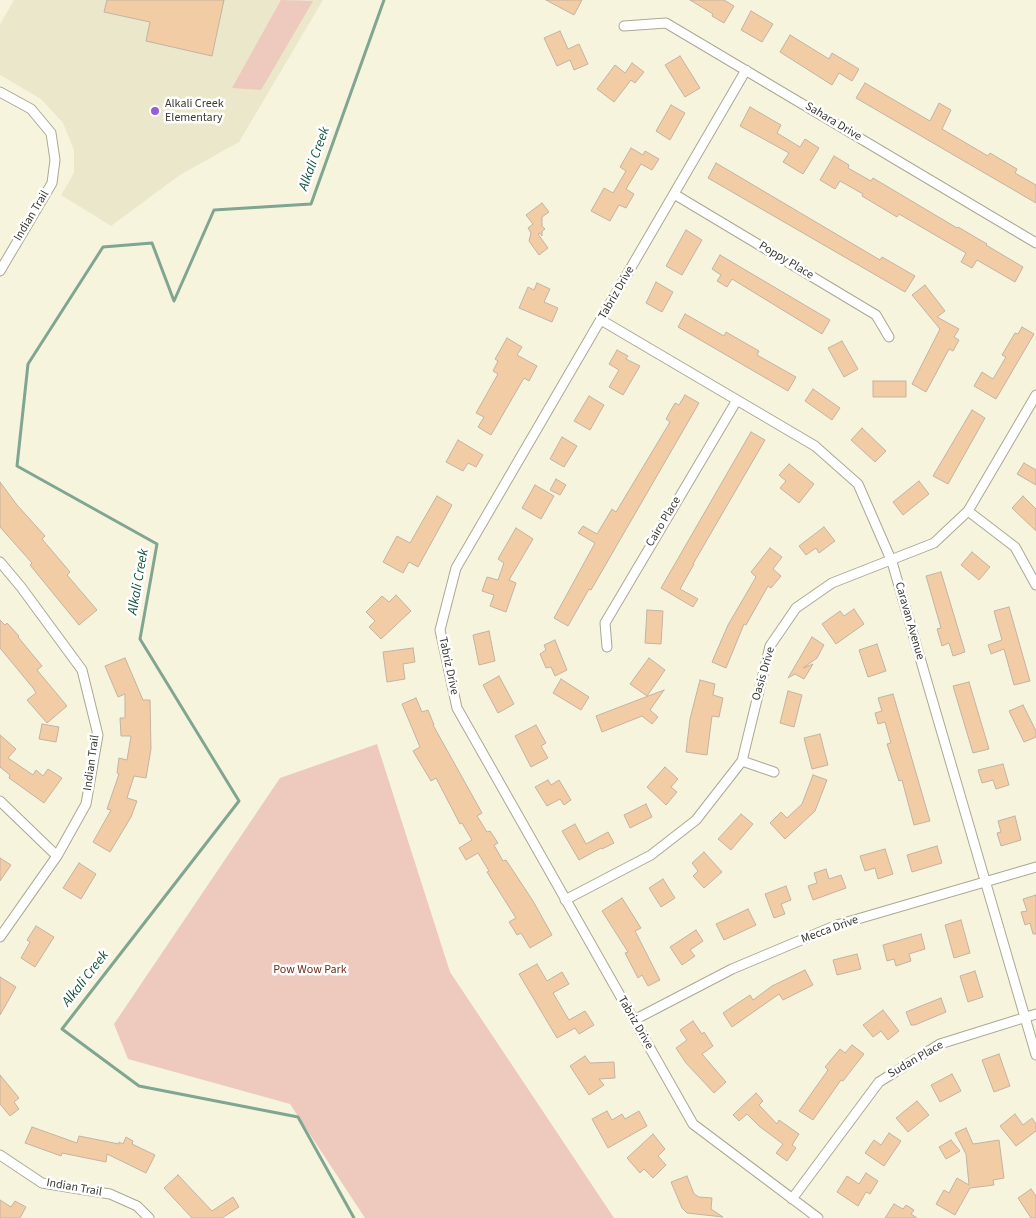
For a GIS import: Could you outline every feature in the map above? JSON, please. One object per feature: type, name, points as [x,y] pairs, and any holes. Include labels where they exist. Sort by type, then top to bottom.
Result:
[{"type":"street","name":"Sahara Drive","points":[[624,26],[666,23],[1036,243]]},
{"type":"street","name":"Tabriz Drive","points":[[746,70],[456,568],[440,630],[457,708],[693,1124],[818,1218]]},
{"type":"street","name":"Indian Trail","points":[[0,92],[31,109],[51,133],[55,160],[52,183],[0,271]]},
{"type":"street","name":"Poppy Place","points":[[674,194],[876,315],[889,337]]},
{"type":"street","name":"Caravan Avenue","points":[[601,320],[815,446],[858,484],[891,560],[1036,1055]]},
{"type":"street","name":"Oasis Drive","points":[[565,900],[652,855],[696,820],[742,761],[770,646],[796,608],[832,583],[934,543],[968,511],[1036,395]]},
{"type":"street","name":"Cairo Place","points":[[607,647],[605,623],[737,400]]},
{"type":"street","points":[[968,511],[1015,547],[1036,585]]},
{"type":"street","name":"Indian Trail","points":[[0,562],[82,670],[98,735],[86,804],[57,856],[0,937]]},
{"type":"street","points":[[742,761],[774,772]]},
{"type":"street","points":[[0,801],[57,856]]},
{"type":"street","name":"Mecca Drive","points":[[634,1020],[732,969],[837,925],[1036,867]]},
{"type":"street","name":"Sudan Place","points":[[792,1199],[879,1082],[940,1044],[1036,1014]]},
{"type":"street","name":"Indian Trail","points":[[0,1155],[42,1183],[110,1194],[137,1206],[148,1218]]},
{"type":"shaded area","name":"Alkali Creek Elementary","points":[[14,0],[323,0],[239,142],[180,175],[111,226],[61,195],[74,173],[74,150],[63,123],[41,99],[0,75],[0,24]]},
{"type":"green space","points":[[281,0],[313,1],[261,90],[232,88]]},
{"type":"green space","name":"Pow Wow Park","points":[[377,744],[450,972],[614,1218],[365,1218],[290,1104],[128,1059],[114,1024],[280,778]]},
{"type":"building","points":[[107,0],[224,0],[212,56],[146,41],[150,22],[104,12]]},
{"type":"building","points":[[546,0],[582,0],[574,15]]},
{"type":"building","points":[[690,0],[724,0],[734,6],[724,23]]},
{"type":"building","points":[[751,11],[773,24],[762,42],[741,30]]},
{"type":"building","points":[[560,31],[568,49],[579,44],[588,64],[574,70],[570,60],[557,66],[544,38]]},
{"type":"building","points":[[790,35],[829,59],[832,53],[859,69],[852,81],[839,73],[832,85],[780,52]]},
{"type":"building","points":[[680,56],[700,88],[685,97],[665,65]]},
{"type":"building","points":[[632,63],[644,72],[635,83],[631,80],[614,102],[597,89],[615,65],[625,73]]},
{"type":"building","points":[[865,83],[930,121],[939,103],[951,110],[942,129],[988,156],[990,153],[1017,169],[1015,173],[1036,185],[1036,203],[856,98]]},
{"type":"building","points":[[671,105],[685,113],[670,140],[656,131]]},
{"type":"building","points":[[750,107],[781,125],[777,133],[800,147],[805,139],[819,148],[803,174],[783,162],[789,153],[740,126]]},
{"type":"building","points":[[631,148],[643,155],[645,151],[659,159],[652,170],[641,164],[626,189],[634,194],[626,208],[619,205],[610,221],[591,211],[604,188],[613,193],[626,171],[620,167]]},
{"type":"building","points":[[834,156],[849,165],[848,168],[871,181],[873,178],[1023,267],[1015,282],[977,260],[972,268],[961,262],[966,253],[899,214],[897,217],[840,181],[835,189],[820,180]]},
{"type":"building","points":[[716,163],[880,260],[882,257],[915,276],[905,292],[708,178]]},
{"type":"building","points":[[542,203],[549,212],[542,217],[542,226],[545,229],[542,231],[542,236],[540,233],[538,234],[548,248],[539,255],[529,241],[531,233],[528,228],[533,224],[526,215]]},
{"type":"building","points":[[686,230],[702,240],[682,275],[666,266]]},
{"type":"building","points":[[720,255],[830,320],[822,334],[732,279],[727,287],[717,281],[721,275],[712,269]]},
{"type":"building","points":[[656,282],[673,292],[662,312],[646,303]]},
{"type":"building","points":[[537,283],[550,289],[544,302],[558,308],[552,322],[519,308],[528,287],[534,290]]},
{"type":"building","points":[[925,285],[945,311],[937,317],[959,329],[954,337],[959,340],[953,351],[949,349],[926,392],[912,384],[940,329],[912,295]]},
{"type":"building","points":[[685,314],[724,336],[726,332],[759,351],[757,355],[796,377],[788,391],[678,327]]},
{"type":"building","points":[[1022,327],[1034,334],[996,399],[974,386],[982,372],[993,379],[1006,357],[1002,355],[1015,333],[1018,334]]},
{"type":"building","points":[[507,338],[522,347],[517,355],[537,366],[529,381],[524,378],[491,435],[478,427],[484,417],[476,413],[498,374],[493,371],[498,361],[495,359]]},
{"type":"building","points":[[842,341],[858,369],[844,377],[828,348]]},
{"type":"building","points":[[617,350],[628,356],[626,359],[640,366],[623,395],[609,387],[619,370],[609,364]]},
{"type":"building","points":[[873,381],[906,381],[906,397],[873,397]]},
{"type":"building","points":[[813,389],[840,408],[832,420],[805,401]]},
{"type":"building","points":[[685,395],[699,403],[591,590],[589,589],[568,626],[554,618],[595,543],[578,533],[583,526],[597,534],[612,509],[616,512],[670,422],[666,419],[675,403],[679,405]]},
{"type":"building","points":[[589,396],[604,405],[590,430],[574,421]]},
{"type":"building","points":[[972,410],[985,418],[948,484],[933,476]]},
{"type":"building","points":[[862,428],[886,451],[875,462],[851,440]]},
{"type":"building","points":[[751,432],[765,440],[680,589],[698,599],[693,607],[661,588]]},
{"type":"building","points":[[562,437],[577,446],[564,467],[550,459]]},
{"type":"building","points":[[458,440],[483,455],[476,467],[468,463],[463,471],[446,462]]},
{"type":"building","points":[[1024,463],[1036,470],[1036,485],[1017,474]]},
{"type":"building","points":[[789,464],[814,484],[799,503],[780,488],[786,481],[779,475]]},
{"type":"building","points":[[556,479],[566,485],[560,495],[550,490]]},
{"type":"building","points":[[919,481],[929,494],[903,515],[893,502]]},
{"type":"building","points":[[0,482],[17,505],[45,536],[42,539],[70,572],[67,575],[97,610],[79,625],[30,565],[32,563],[0,527]]},
{"type":"building","points":[[535,485],[554,496],[541,519],[522,508]]},
{"type":"building","points":[[437,496],[452,505],[418,567],[409,562],[403,573],[383,562],[397,536],[410,543]]},
{"type":"building","points":[[1023,496],[1036,509],[1036,531],[1012,508]]},
{"type":"building","points":[[824,527],[835,541],[819,553],[816,548],[806,555],[799,546]]},
{"type":"building","points":[[516,528],[533,539],[509,580],[516,583],[506,612],[490,606],[494,595],[482,591],[487,577],[498,580],[504,563],[498,559]]},
{"type":"building","points":[[770,548],[782,557],[773,569],[781,576],[771,588],[768,586],[746,625],[744,624],[726,668],[712,662],[728,625],[756,577],[751,572]]},
{"type":"building","points":[[972,552],[990,567],[979,580],[961,565]]},
{"type":"building","points":[[941,572],[965,652],[953,656],[949,643],[942,646],[937,629],[941,628],[926,576]]},
{"type":"building","points":[[396,595],[411,611],[381,639],[369,627],[375,621],[366,612],[382,596],[389,602]]},
{"type":"building","points":[[1009,607],[1030,681],[1014,685],[1004,649],[991,654],[988,645],[1002,640],[994,611]]},
{"type":"building","points":[[854,609],[864,624],[836,644],[822,624],[840,611],[844,616]]},
{"type":"building","points":[[647,610],[663,611],[661,644],[645,643]]},
{"type":"building","points":[[0,620],[5,625],[7,623],[19,636],[42,666],[37,670],[67,706],[47,723],[27,700],[36,693],[33,688],[0,648]]},
{"type":"building","points":[[489,631],[495,661],[479,665],[473,635]]},
{"type":"building","points":[[812,637],[824,645],[817,658],[803,668],[813,664],[804,679],[795,674],[788,678]]},
{"type":"building","points":[[555,640],[567,670],[555,676],[551,667],[546,668],[540,654],[546,650],[544,645]]},
{"type":"building","points":[[877,644],[886,671],[868,677],[859,650]]},
{"type":"building","points":[[413,648],[415,662],[403,664],[405,679],[387,682],[383,652]]},
{"type":"building","points":[[125,658],[143,700],[150,700],[151,749],[146,778],[134,776],[127,798],[137,801],[131,817],[110,852],[93,842],[111,810],[107,809],[119,774],[117,773],[119,758],[127,760],[131,736],[121,736],[120,718],[125,718],[125,694],[118,697],[105,666]]},
{"type":"building","points":[[649,658],[665,670],[647,696],[630,684]]},
{"type":"building","points":[[499,676],[514,704],[498,713],[483,685]]},
{"type":"building","points":[[561,679],[589,697],[581,710],[553,693]]},
{"type":"building","points":[[700,680],[715,684],[713,695],[723,698],[719,717],[712,716],[707,755],[686,752],[690,719]]},
{"type":"building","points":[[969,682],[989,749],[973,753],[953,686]]},
{"type":"building","points":[[664,690],[650,710],[658,717],[652,724],[642,716],[602,732],[596,716]]},
{"type":"building","points":[[788,691],[802,695],[794,727],[780,723]]},
{"type":"building","points":[[893,694],[930,821],[914,825],[902,780],[899,781],[887,744],[891,743],[885,722],[878,724],[875,713],[882,711],[878,698]]},
{"type":"building","points":[[416,698],[422,712],[428,710],[433,725],[482,813],[477,816],[487,832],[490,831],[498,843],[494,845],[503,861],[506,860],[533,901],[552,935],[530,948],[521,933],[517,935],[509,922],[516,918],[487,872],[489,871],[478,853],[466,860],[459,848],[472,840],[462,823],[460,824],[436,778],[431,781],[413,751],[420,747],[402,704]]},
{"type":"building","points":[[1023,705],[1036,731],[1036,737],[1024,742],[1009,711]]},
{"type":"building","points":[[42,724],[59,727],[56,742],[39,739]]},
{"type":"building","points":[[536,725],[546,743],[541,746],[548,758],[531,767],[515,736]]},
{"type":"building","points":[[820,734],[828,765],[812,769],[804,738]]},
{"type":"building","points":[[0,735],[16,749],[8,758],[33,775],[36,770],[43,776],[48,769],[62,778],[44,803],[9,778],[10,775],[0,767]]},
{"type":"building","points":[[1003,764],[1009,785],[996,789],[993,780],[982,783],[978,770]]},
{"type":"building","points":[[665,767],[678,779],[671,787],[677,792],[666,805],[647,787]]},
{"type":"building","points":[[813,775],[827,780],[815,811],[785,839],[770,823],[781,812],[787,818],[802,804]]},
{"type":"building","points":[[548,780],[551,785],[559,780],[571,800],[564,805],[560,799],[547,806],[535,787]]},
{"type":"building","points":[[646,804],[652,817],[630,828],[624,815]]},
{"type":"building","points":[[741,814],[753,824],[731,850],[718,839]]},
{"type":"building","points":[[1015,816],[1021,840],[1001,846],[997,833],[1001,832],[998,821]]},
{"type":"building","points":[[575,824],[586,844],[608,832],[614,843],[579,860],[562,831]]},
{"type":"building","points":[[937,846],[942,863],[912,872],[907,855]]},
{"type":"building","points":[[885,849],[893,874],[878,879],[875,868],[865,871],[860,856]]},
{"type":"building","points":[[704,852],[722,872],[704,888],[693,876],[698,871],[692,863]]},
{"type":"building","points":[[0,858],[11,865],[0,881]]},
{"type":"building","points":[[79,863],[96,874],[81,899],[63,888]]},
{"type":"building","points":[[826,869],[829,879],[841,875],[846,888],[813,900],[808,886],[817,883],[814,873]]},
{"type":"building","points":[[663,879],[675,898],[661,907],[649,888]]},
{"type":"building","points":[[786,886],[791,900],[781,904],[785,914],[774,918],[765,894]]},
{"type":"building","points":[[1036,895],[1036,934],[1033,934],[1030,923],[1025,925],[1021,912],[1027,911],[1023,899]]},
{"type":"building","points":[[622,898],[641,928],[635,931],[660,980],[648,986],[642,975],[638,978],[625,953],[628,952],[602,911]]},
{"type":"building","points":[[748,909],[756,925],[724,940],[716,924]]},
{"type":"building","points":[[961,920],[970,953],[954,958],[945,925]]},
{"type":"building","points":[[36,926],[54,937],[35,967],[21,958],[30,942],[27,940]]},
{"type":"building","points":[[696,930],[703,941],[690,950],[695,956],[682,965],[670,947]]},
{"type":"building","points":[[921,934],[925,949],[909,954],[911,961],[896,966],[894,959],[887,961],[883,945]]},
{"type":"building","points":[[857,954],[861,969],[837,975],[833,960]]},
{"type":"building","points":[[537,964],[547,981],[562,972],[569,984],[553,993],[569,1020],[585,1011],[594,1025],[579,1034],[575,1028],[557,1038],[519,974]]},
{"type":"building","points":[[805,970],[813,985],[783,1000],[779,994],[732,1027],[723,1013],[750,995],[753,1000],[772,986]]},
{"type":"building","points":[[975,971],[983,997],[968,1002],[960,976]]},
{"type":"building","points":[[0,977],[16,987],[0,1015]]},
{"type":"building","points":[[941,998],[946,1012],[911,1025],[906,1012]]},
{"type":"building","points":[[883,1010],[899,1031],[888,1040],[881,1031],[873,1037],[863,1025]]},
{"type":"building","points":[[693,1021],[702,1034],[704,1032],[713,1046],[702,1054],[726,1082],[714,1093],[686,1063],[676,1048],[687,1040],[680,1030]]},
{"type":"building","points":[[852,1045],[864,1054],[843,1081],[841,1080],[813,1120],[799,1111],[828,1070],[825,1067],[840,1049],[845,1053]]},
{"type":"building","points":[[999,1054],[1010,1086],[994,1092],[982,1060]]},
{"type":"building","points":[[585,1056],[590,1063],[614,1062],[615,1078],[599,1079],[604,1085],[589,1095],[570,1066]]},
{"type":"building","points":[[952,1074],[961,1091],[940,1102],[931,1085]]},
{"type":"building","points":[[0,1075],[19,1098],[14,1102],[19,1109],[10,1116],[0,1104]]},
{"type":"building","points":[[756,1093],[763,1101],[759,1105],[777,1124],[779,1120],[799,1134],[792,1145],[796,1148],[787,1161],[776,1153],[783,1144],[759,1126],[747,1114],[739,1121],[733,1115]]},
{"type":"building","points":[[917,1101],[929,1115],[908,1132],[896,1118]]},
{"type":"building","points":[[607,1111],[612,1120],[622,1114],[625,1119],[639,1111],[647,1126],[608,1148],[592,1119]]},
{"type":"building","points":[[1015,1114],[1023,1125],[1032,1118],[1036,1124],[1036,1131],[1016,1146],[1000,1126]]},
{"type":"building","points":[[32,1127],[77,1143],[79,1136],[119,1144],[119,1142],[123,1144],[126,1137],[133,1141],[132,1144],[155,1155],[146,1173],[107,1154],[106,1162],[62,1153],[61,1156],[25,1143]]},
{"type":"building","points":[[966,1128],[973,1144],[999,1140],[1004,1178],[993,1180],[994,1185],[970,1188],[955,1215],[936,1204],[944,1190],[949,1193],[957,1178],[969,1185],[966,1154],[955,1133]]},
{"type":"building","points":[[889,1133],[901,1141],[884,1166],[865,1153],[874,1140],[881,1145]]},
{"type":"building","points":[[653,1134],[665,1149],[658,1156],[666,1165],[653,1178],[644,1169],[640,1173],[627,1158]]},
{"type":"building","points":[[951,1140],[960,1151],[946,1159],[939,1147]]},
{"type":"building","points":[[866,1173],[878,1181],[870,1194],[866,1192],[858,1206],[837,1192],[847,1176],[859,1184]]},
{"type":"building","points":[[178,1175],[212,1211],[233,1197],[239,1207],[222,1218],[192,1218],[164,1188]]},
{"type":"building","points":[[687,1176],[694,1194],[699,1197],[712,1198],[711,1209],[723,1217],[687,1213],[682,1208],[671,1182]]},
{"type":"building","points":[[1031,1189],[1036,1196],[1036,1218],[1031,1218],[1018,1198]]},
{"type":"building","points":[[0,1200],[11,1207],[15,1201],[26,1207],[20,1218],[0,1218]]},
{"type":"building","points":[[894,1204],[903,1209],[906,1205],[914,1210],[911,1214],[917,1218],[885,1218]]},
{"type":"waterway","name":"Alkali Creek","points":[[354,1218],[298,1117],[139,1086],[62,1029],[239,801],[140,639],[157,544],[17,466],[28,364],[103,247],[152,243],[174,301],[214,210],[311,204],[384,0]]},
{"type":"place","name":"Alkali Creek Elementary","points":[[155,111]]}]
